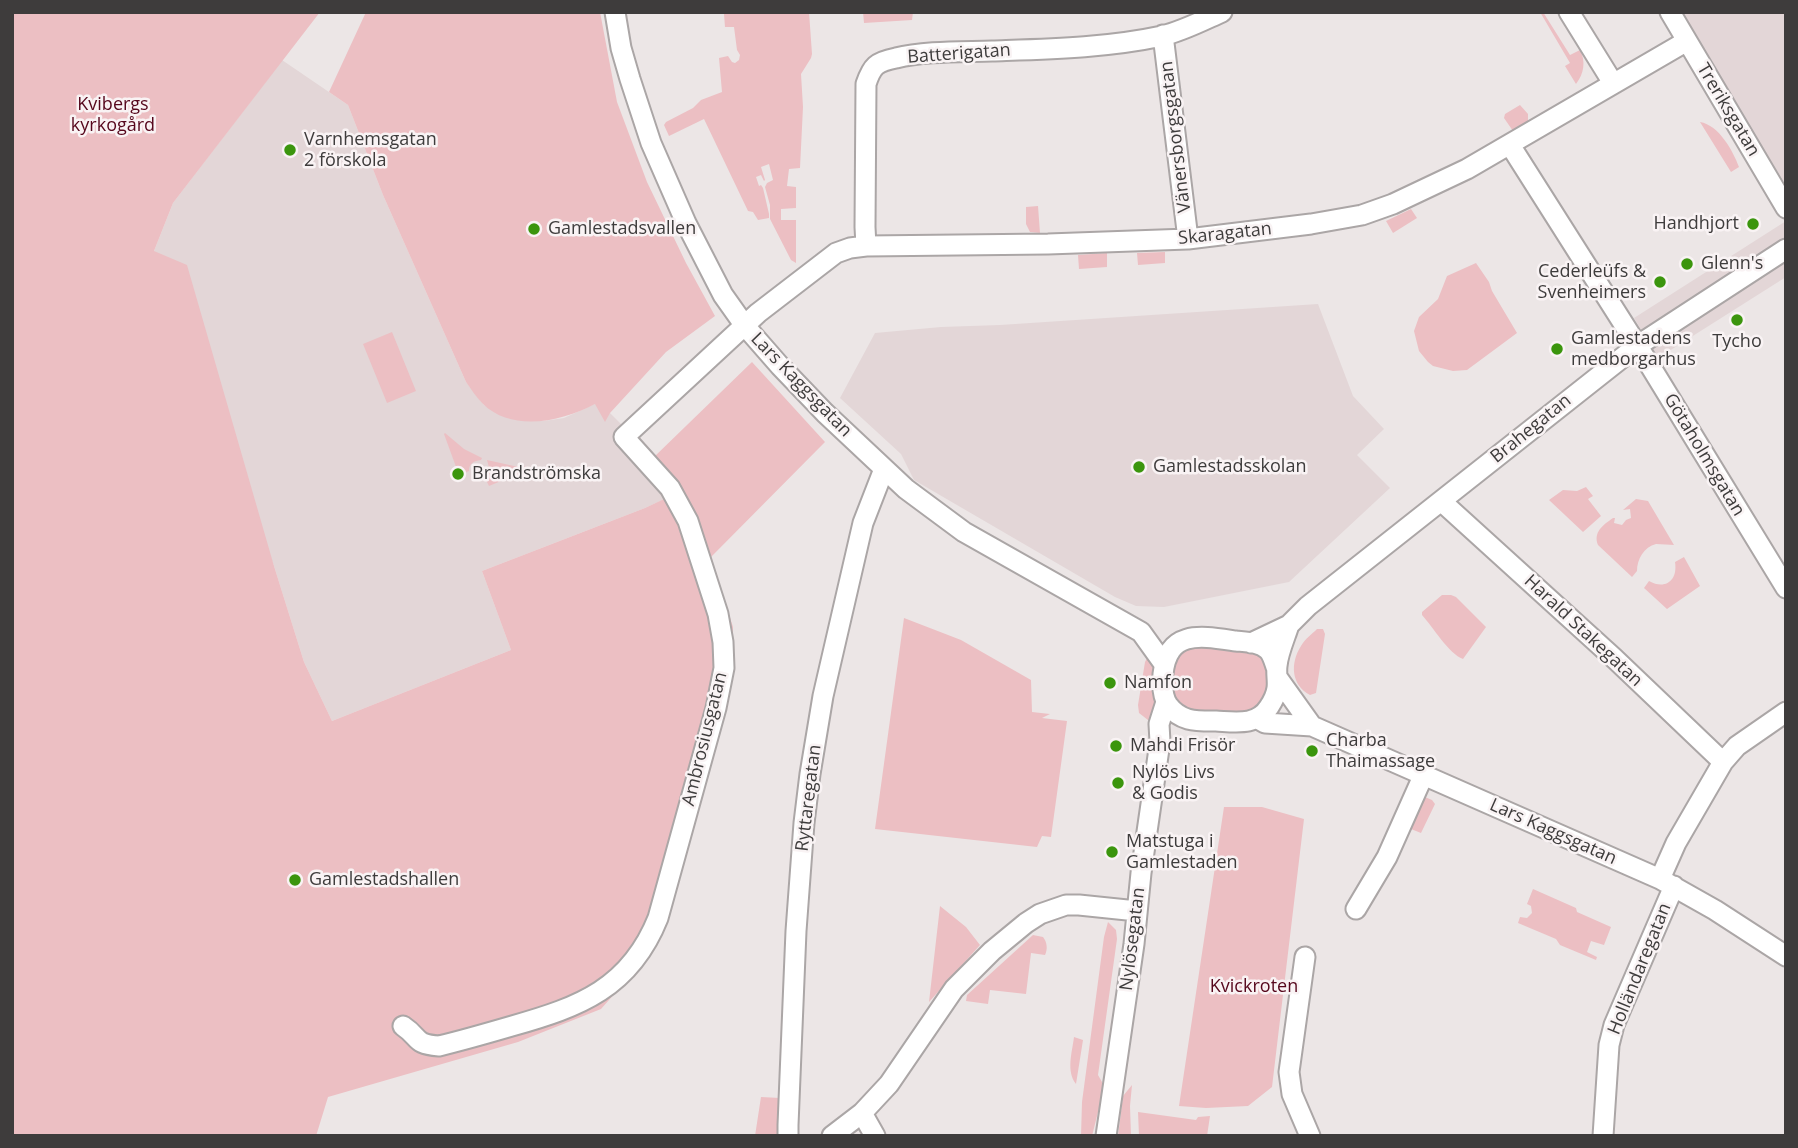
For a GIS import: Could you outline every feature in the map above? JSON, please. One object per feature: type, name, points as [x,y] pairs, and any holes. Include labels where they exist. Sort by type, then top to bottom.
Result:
[{"type":"street","name":"Lars Kaggsgatan","points":[[615,12],[629,79],[656,156],[686,223],[723,295],[745,326],[780,366],[906,489],[964,532],[1141,632],[1187,638]]},
{"type":"street","name":"Batterigatan","points":[[866,246],[866,84],[871,69],[877,65],[895,58],[917,55],[1069,48],[1124,42],[1185,29],[1222,12]]},
{"type":"street","points":[[1569,12],[1613,83]]},
{"type":"street","name":"Treriksgatan","points":[[1670,12],[1786,208]]},
{"type":"street","name":"Vänersborgsgatan","points":[[1163,35],[1188,239]]},
{"type":"street","name":"Skaragatan","points":[[745,326],[836,253],[850,248],[1188,239],[1307,225],[1362,215],[1394,204],[1467,169],[1687,41]]},
{"type":"street","name":"Götaholmsgatan","points":[[1510,145],[1786,588]]},
{"type":"street","name":"Brahegatan","points":[[1251,643],[1289,625],[1308,606],[1637,346],[1786,249]]},
{"type":"street","name":"Ambrosiusgatan","points":[[403,1026],[425,1045],[439,1046],[555,1013],[590,998],[617,979],[649,940],[658,918],[716,708],[724,668],[723,642],[718,614],[688,521],[670,488],[624,438],[745,326]]},
{"type":"street","name":"Ryttaregatan","points":[[789,1136],[796,930],[810,774],[823,696],[863,523],[884,469]]},
{"type":"street","name":"Harald Stakegatan","points":[[1441,501],[1615,659],[1723,762]]},
{"type":"street","name":"Brahegatan","points":[[1277,672],[1289,625]]},
{"type":"street","name":"Lars Kaggsgatan","points":[[1141,632],[1164,664]]},
{"type":"street","points":[[1277,672],[1274,699],[1264,715],[1248,722],[1184,719],[1166,702],[1163,694],[1164,664],[1169,650],[1187,638],[1199,636],[1258,644],[1267,649],[1277,672],[1312,726]]},
{"type":"street","name":"Nylösegatan","points":[[1106,1136],[1160,742],[1159,724],[1166,702]]},
{"type":"street","name":"Holländaregatan","points":[[1603,1136],[1609,1045],[1614,1025],[1667,883],[1676,844],[1723,762],[1738,746],[1786,712]]},
{"type":"street","points":[[1160,742],[1188,719]]},
{"type":"street","name":"Lars Kaggsgatan","points":[[1258,719],[1265,723],[1312,726],[1667,883],[1786,956]]},
{"type":"street","points":[[1356,909],[1387,857],[1424,774]]},
{"type":"street","points":[[832,1136],[862,1112],[889,1084],[954,989],[992,951],[1026,923],[1040,914],[1066,905],[1137,911]]},
{"type":"street","points":[[1305,957],[1289,1072],[1292,1094],[1310,1136]]},
{"type":"street","points":[[862,1112],[875,1136]]},
{"type":"shaded area","points":[[1678,12],[1786,12],[1786,185]]},
{"type":"shaded area","name":"Brandströmska","points":[[282,60],[348,105],[383,195],[466,382],[484,405],[503,416],[525,421],[544,421],[564,418],[599,402],[654,457],[682,491],[482,571],[511,650],[332,721],[304,662],[274,566],[154,251],[173,203]]},
{"type":"shaded area","points":[[1786,221],[1786,277],[1658,358],[1634,318]]},
{"type":"shaded area","name":"Gamlestadsskolan","points":[[1318,304],[1353,396],[1384,429],[1357,455],[1390,488],[1289,582],[1164,607],[1136,606],[1115,597],[914,480],[901,454],[840,398],[875,333]]},
{"type":"green space","name":"Kvibergs kyrkogård","points":[[12,12],[320,12],[173,203],[154,251],[187,265],[304,662],[332,721],[511,650],[482,571],[645,508],[681,491],[654,457],[752,362],[825,442],[711,557],[733,627],[732,665],[656,947],[601,1009],[518,1042],[328,1097],[316,1136],[12,1136]]},
{"type":"green space","name":"Gamlestadsvallen","points":[[366,12],[600,12],[617,102],[647,182],[715,316],[666,352],[610,413],[605,422],[595,404],[553,419],[509,419],[483,404],[466,382],[383,195],[348,105],[329,92]]},
{"type":"green space","points":[[707,12],[809,12],[812,54],[801,74],[803,107],[800,168],[789,169],[787,186],[796,187],[796,208],[781,209],[781,220],[796,220],[796,263],[791,260],[770,219],[770,205],[765,187],[773,180],[769,164],[761,167],[764,181],[761,175],[756,177],[759,186],[763,188],[769,218],[758,220],[753,212],[748,211],[704,119],[669,136],[664,125],[693,108],[701,100],[722,92],[719,58],[728,56],[735,63],[739,60],[734,27],[725,27],[724,14]]},
{"type":"green space","points":[[863,12],[913,12],[912,20],[864,23]]},
{"type":"green space","points":[[1540,12],[1543,12],[1570,55],[1580,50],[1583,67],[1576,84],[1565,66],[1570,63]]},
{"type":"green space","points":[[1520,105],[1528,114],[1528,121],[1513,131],[1504,118],[1505,114]]},
{"type":"green space","points":[[1700,122],[1719,133],[1739,167],[1731,172]]},
{"type":"green space","points":[[1038,206],[1040,233],[1030,232],[1026,224],[1026,207]]},
{"type":"green space","points":[[1411,209],[1417,218],[1393,233],[1386,221]]},
{"type":"green space","points":[[1165,252],[1165,263],[1138,265],[1137,253]]},
{"type":"green space","points":[[1107,253],[1107,267],[1079,269],[1078,255]]},
{"type":"green space","points":[[1476,263],[1517,333],[1467,370],[1453,371],[1433,366],[1419,351],[1414,331],[1419,317],[1438,299],[1447,276]]},
{"type":"green space","points":[[392,332],[416,391],[387,403],[363,344]]},
{"type":"green space","points":[[445,433],[464,449],[482,458],[481,460],[472,463],[469,471],[459,475]]},
{"type":"green space","points":[[487,460],[532,468],[489,486],[485,478],[490,471]]},
{"type":"green space","points":[[1586,487],[1593,496],[1588,499],[1601,516],[1583,532],[1549,500],[1563,490],[1577,491]]},
{"type":"green space","points":[[1636,499],[1648,501],[1674,545],[1656,544],[1648,548],[1640,558],[1637,571],[1632,577],[1598,545],[1597,536],[1603,526],[1613,518],[1614,523],[1622,525],[1631,518],[1630,509],[1623,510]]},
{"type":"green space","points":[[1684,557],[1700,586],[1667,609],[1644,588],[1649,581],[1660,585],[1669,582],[1674,574],[1675,562]]},
{"type":"green space","points":[[1442,595],[1456,597],[1486,627],[1463,659],[1447,646],[1422,615],[1422,612]]},
{"type":"green space","points":[[904,618],[961,640],[1031,680],[1032,712],[1050,714],[1042,718],[1067,721],[1051,837],[1042,836],[1037,847],[875,829]]},
{"type":"green space","points":[[1317,629],[1323,629],[1325,634],[1316,693],[1310,695],[1299,686],[1294,666],[1301,646]]},
{"type":"green space","points":[[1193,645],[1257,653],[1264,659],[1270,671],[1268,698],[1253,714],[1201,715],[1181,709],[1169,688],[1178,657]]},
{"type":"green space","points":[[1148,656],[1156,679],[1152,720],[1139,713],[1138,705]]},
{"type":"green space","points":[[1425,797],[1435,804],[1421,833],[1411,829]]},
{"type":"green space","name":"Kvickroten","points":[[1224,807],[1262,807],[1304,819],[1272,1087],[1248,1106],[1179,1106]]},
{"type":"green space","points":[[1533,889],[1611,927],[1604,945],[1591,941],[1587,952],[1597,957],[1596,960],[1518,923],[1520,917],[1527,918],[1532,913],[1531,906],[1527,904]]},
{"type":"green space","points":[[940,906],[966,927],[980,945],[929,1002]]},
{"type":"green space","points":[[1108,922],[1116,930],[1117,939],[1098,1075],[1104,1088],[1092,1136],[1081,1136],[1082,1102]]},
{"type":"green space","points":[[1033,935],[1043,937],[1047,950],[1045,955],[1031,953],[1026,994],[990,990],[988,1004],[966,1001],[967,995]]},
{"type":"green space","points":[[1074,1037],[1083,1040],[1076,1084],[1070,1068]]},
{"type":"green space","points":[[1132,1085],[1131,1136],[1118,1136],[1123,1096]]},
{"type":"green space","points":[[761,1097],[780,1098],[778,1136],[755,1136]]},
{"type":"green space","points":[[1138,1112],[1196,1120],[1198,1117],[1210,1116],[1207,1136],[1139,1136]]},
{"type":"place","name":"Varnhemsgatan 2 förskola","points":[[290,150]]},
{"type":"place","name":"Handhjort","points":[[1753,224]]},
{"type":"place","name":"Gamlestadsvallen","points":[[534,229]]},
{"type":"place","name":"Glenn's","points":[[1687,264]]},
{"type":"place","name":"Cederleüfs & Svenheimers","points":[[1660,282]]},
{"type":"place","name":"Tycho","points":[[1737,320]]},
{"type":"place","name":"Gamlestadens medborgarhus","points":[[1557,349]]},
{"type":"place","name":"Gamlestadsskolan","points":[[1139,467]]},
{"type":"place","name":"Brandströmska","points":[[458,474]]},
{"type":"place","name":"Namfon","points":[[1110,683]]},
{"type":"place","name":"Mahdi Frisör","points":[[1116,746]]},
{"type":"place","name":"Charba Thaimassage","points":[[1312,751]]},
{"type":"place","name":"Nylös Livs & Godis","points":[[1118,783]]},
{"type":"place","name":"Matstuga i Gamlestaden","points":[[1112,852]]},
{"type":"place","name":"Gamlestadshallen","points":[[295,880]]}]
